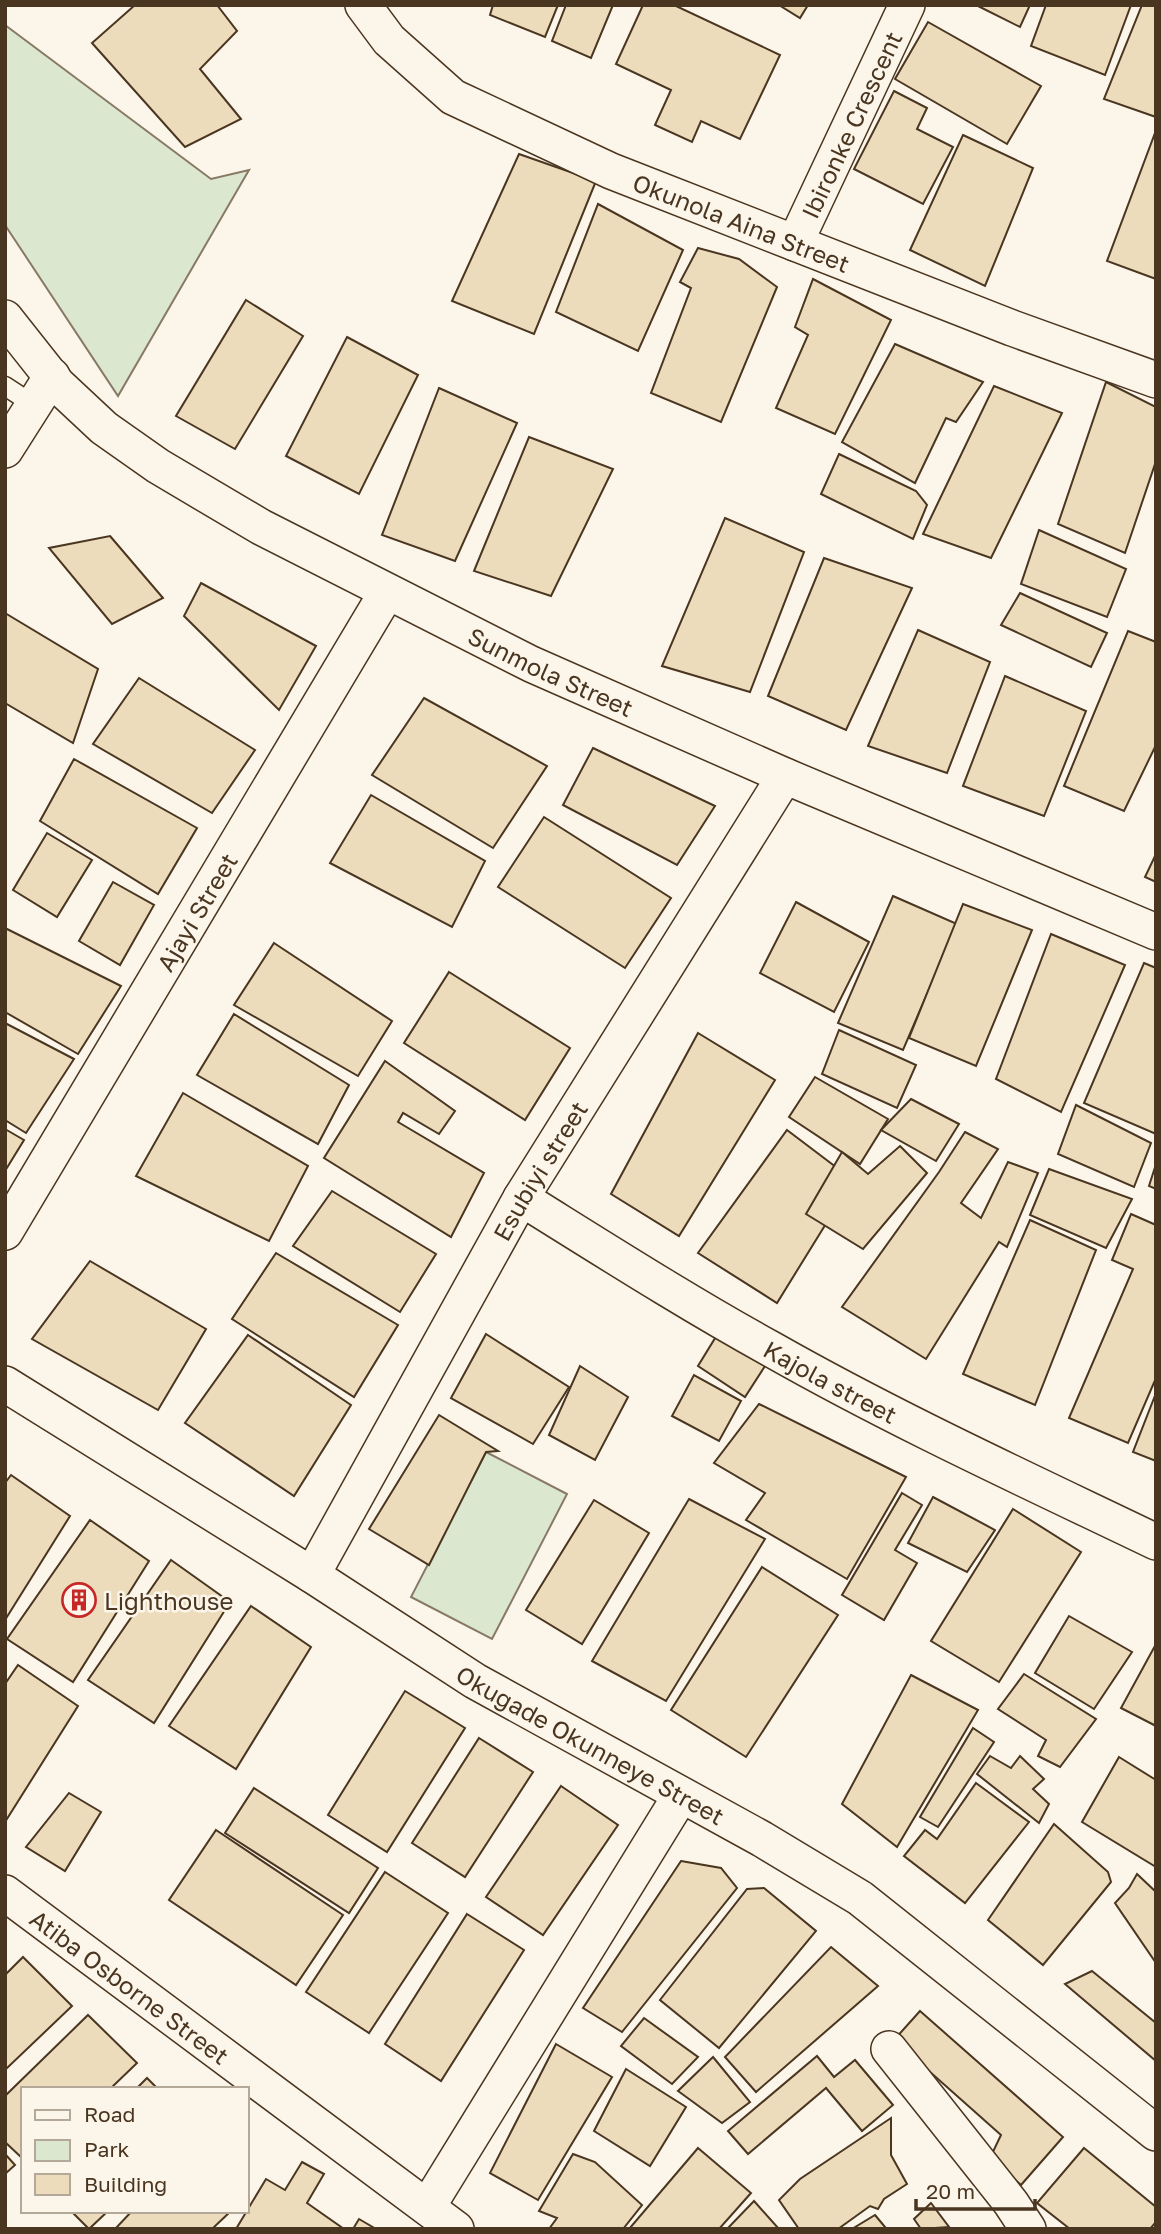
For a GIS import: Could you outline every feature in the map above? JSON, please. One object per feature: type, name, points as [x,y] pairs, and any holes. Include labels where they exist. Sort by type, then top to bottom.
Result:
[{"type":"street","name":"Okunola Aina Street","points":[[363,5],[389,40],[453,97],[611,171],[1012,328],[1156,380]]},
{"type":"street","name":"Ibironke Crescent","points":[[795,243],[907,5]]},
{"type":"street","name":"Sunmola Street","points":[[5,318],[43,391],[104,428],[158,466],[261,527],[531,664],[785,776],[1156,932]]},
{"type":"street","points":[[5,450],[43,391]]},
{"type":"street","name":"Ajayi Street","points":[[5,1231],[387,592]]},
{"type":"street","name":"Esubiyi street","points":[[312,1575],[521,1198],[785,776]]},
{"type":"street","name":"Kajola street","points":[[521,1198],[634,1269],[772,1350],[952,1444],[1156,1542]]},
{"type":"street","name":"Okugade Okunneye Street","points":[[5,1384],[312,1575],[475,1681],[762,1839],[860,1898],[1156,2133]]},
{"type":"street","points":[[428,2206],[681,1795]]},
{"type":"street","name":"Atiba Osborne Street","points":[[5,1893],[456,2229]]},
{"type":"street","points":[[889,2049],[1011,2203],[1028,2229]]},
{"type":"lane","points":[[5,386],[43,391]]},
{"type":"green space","points":[[5,25],[211,179],[249,170],[118,396],[5,225]]},
{"type":"green space","points":[[486,1452],[567,1494],[492,1639],[411,1597]]},
{"type":"building","points":[[135,5],[217,5],[237,31],[200,69],[241,119],[185,147],[92,43]]},
{"type":"building","points":[[493,5],[558,5],[545,37],[490,15]]},
{"type":"building","points":[[566,5],[613,5],[591,58],[552,41]]},
{"type":"building","points":[[643,5],[674,5],[780,55],[740,139],[701,121],[692,142],[655,125],[671,90],[616,64]]},
{"type":"building","points":[[779,5],[808,5],[800,18]]},
{"type":"building","points":[[976,5],[1030,5],[1020,27]]},
{"type":"building","points":[[1046,5],[1131,5],[1105,75],[1031,46]]},
{"type":"building","points":[[1142,5],[1156,5],[1156,117],[1104,99]]},
{"type":"building","points":[[928,22],[1041,86],[1007,144],[895,79]]},
{"type":"building","points":[[894,91],[927,108],[917,129],[953,147],[923,204],[854,169]]},
{"type":"building","points":[[1156,133],[1156,279],[1107,261]]},
{"type":"building","points":[[963,135],[1033,168],[985,286],[910,250]]},
{"type":"building","points":[[519,154],[596,181],[534,334],[452,301]]},
{"type":"building","points":[[598,204],[683,250],[638,351],[556,312]]},
{"type":"building","points":[[698,248],[739,259],[777,287],[721,422],[651,393],[691,288],[680,282]]},
{"type":"building","points":[[813,279],[891,320],[835,434],[776,408],[808,335],[795,327]]},
{"type":"building","points":[[246,300],[303,336],[235,449],[176,416]]},
{"type":"building","points":[[347,337],[418,375],[359,494],[286,456]]},
{"type":"building","points":[[895,344],[983,382],[956,422],[946,418],[915,483],[842,442]]},
{"type":"building","points":[[1106,382],[1156,407],[1156,461],[1125,553],[1058,524]]},
{"type":"building","points":[[994,386],[1062,413],[991,558],[923,534]]},
{"type":"building","points":[[439,388],[517,423],[455,561],[382,535]]},
{"type":"building","points":[[529,437],[613,469],[551,596],[474,571]]},
{"type":"building","points":[[839,454],[916,491],[927,505],[913,539],[821,494]]},
{"type":"building","points":[[725,518],[804,552],[750,692],[662,666]]},
{"type":"building","points":[[1039,530],[1126,569],[1107,617],[1021,584]]},
{"type":"building","points":[[110,536],[163,598],[112,624],[49,548]]},
{"type":"building","points":[[824,558],[912,588],[846,730],[768,696]]},
{"type":"building","points":[[201,583],[316,646],[279,710],[184,616]]},
{"type":"building","points":[[1020,593],[1107,633],[1091,667],[1001,625]]},
{"type":"building","points":[[5,613],[98,669],[73,743],[5,703]]},
{"type":"building","points":[[918,630],[990,662],[947,773],[868,746]]},
{"type":"building","points":[[1128,631],[1156,642],[1156,745],[1124,811],[1064,786]]},
{"type":"building","points":[[1005,676],[1086,711],[1044,816],[963,786]]},
{"type":"building","points":[[139,678],[255,750],[212,813],[93,744]]},
{"type":"building","points":[[424,698],[547,766],[493,848],[372,775]]},
{"type":"building","points":[[593,748],[715,806],[677,865],[563,805]]},
{"type":"building","points":[[74,759],[197,828],[158,894],[40,821]]},
{"type":"building","points":[[371,795],[485,861],[452,927],[330,863]]},
{"type":"building","points":[[544,817],[671,898],[625,968],[498,887]]},
{"type":"building","points":[[47,833],[92,860],[57,917],[13,890]]},
{"type":"building","points":[[1156,854],[1156,882],[1145,877]]},
{"type":"building","points":[[113,882],[154,905],[120,965],[79,941]]},
{"type":"building","points":[[893,896],[957,924],[903,1050],[838,1023]]},
{"type":"building","points":[[796,902],[869,942],[834,1012],[760,973]]},
{"type":"building","points":[[963,904],[1032,930],[976,1066],[909,1038]]},
{"type":"building","points":[[5,928],[121,986],[78,1054],[5,1012]]},
{"type":"building","points":[[1051,934],[1125,965],[1061,1112],[996,1079]]},
{"type":"building","points":[[274,943],[392,1021],[358,1076],[234,1005]]},
{"type":"building","points":[[1144,963],[1156,968],[1156,1134],[1084,1103]]},
{"type":"building","points":[[449,972],[570,1048],[525,1120],[404,1043]]},
{"type":"building","points":[[234,1014],[349,1085],[318,1144],[197,1075]]},
{"type":"building","points":[[5,1023],[74,1059],[26,1133],[5,1120]]},
{"type":"building","points":[[839,1030],[916,1065],[897,1108],[822,1074]]},
{"type":"building","points":[[698,1033],[775,1080],[679,1236],[611,1194]]},
{"type":"building","points":[[385,1061],[455,1111],[439,1134],[403,1113],[398,1122],[484,1173],[451,1237],[324,1158]]},
{"type":"building","points":[[815,1077],[888,1119],[860,1164],[789,1117]]},
{"type":"building","points":[[183,1093],[308,1166],[269,1241],[136,1176]]},
{"type":"building","points":[[911,1099],[959,1124],[936,1161],[881,1130]]},
{"type":"building","points":[[1076,1105],[1151,1143],[1134,1187],[1058,1154]]},
{"type":"building","points":[[5,1129],[24,1140],[5,1171]]},
{"type":"building","points":[[787,1130],[853,1180],[777,1303],[698,1253]]},
{"type":"building","points":[[965,1132],[998,1149],[961,1203],[981,1218],[1008,1162],[1038,1173],[1007,1247],[999,1242],[926,1359],[842,1307]]},
{"type":"building","points":[[900,1146],[927,1173],[863,1249],[806,1214],[842,1152],[868,1174]]},
{"type":"building","points":[[1156,1164],[1156,1189],[1149,1186]]},
{"type":"building","points":[[1049,1169],[1132,1199],[1106,1248],[1030,1215]]},
{"type":"building","points":[[332,1191],[436,1254],[400,1312],[293,1246]]},
{"type":"building","points":[[1131,1214],[1156,1225],[1156,1378],[1128,1443],[1069,1418],[1133,1269],[1112,1260]]},
{"type":"building","points":[[1030,1220],[1096,1250],[1035,1405],[963,1374]]},
{"type":"building","points":[[276,1253],[398,1325],[354,1397],[232,1319]]},
{"type":"building","points":[[90,1261],[206,1329],[158,1410],[32,1339]]},
{"type":"building","points":[[486,1334],[569,1387],[533,1444],[451,1398]]},
{"type":"building","points":[[248,1335],[351,1405],[294,1496],[185,1423]]},
{"type":"building","points":[[717,1335],[765,1366],[745,1397],[698,1366]]},
{"type":"building","points":[[580,1366],[628,1397],[595,1460],[549,1435]]},
{"type":"building","points":[[694,1375],[741,1401],[719,1441],[672,1416]]},
{"type":"building","points":[[1156,1393],[1156,1461],[1133,1452]]},
{"type":"building","points":[[759,1404],[906,1477],[847,1579],[746,1520],[765,1493],[714,1463]]},
{"type":"building","points":[[439,1415],[498,1451],[486,1452],[429,1565],[369,1529]]},
{"type":"building","points":[[11,1475],[70,1516],[5,1620],[5,1483]]},
{"type":"building","points":[[902,1493],[922,1505],[895,1550],[917,1563],[884,1620],[842,1595]]},
{"type":"building","points":[[933,1497],[995,1530],[967,1572],[908,1543]]},
{"type":"building","points":[[689,1499],[765,1539],[666,1701],[592,1661]]},
{"type":"building","points":[[594,1500],[649,1533],[582,1644],[526,1610]]},
{"type":"building","points":[[1013,1509],[1081,1552],[999,1682],[931,1641]]},
{"type":"building","name":"Lighthouse","points":[[90,1520],[149,1561],[73,1682],[7,1639]]},
{"type":"building","points":[[171,1560],[230,1602],[154,1723],[88,1680]]},
{"type":"building","points":[[762,1567],[838,1615],[746,1757],[671,1710]]},
{"type":"building","points":[[251,1606],[311,1647],[236,1769],[169,1726]]},
{"type":"building","points":[[1069,1616],[1132,1652],[1094,1709],[1035,1673]]},
{"type":"building","points":[[1156,1644],[1156,1726],[1121,1708]]},
{"type":"building","points":[[18,1665],[78,1706],[5,1822],[5,1684]]},
{"type":"building","points":[[1024,1674],[1096,1719],[1060,1767],[1038,1756],[1046,1740],[998,1709]]},
{"type":"building","points":[[911,1675],[978,1710],[897,1847],[842,1804]]},
{"type":"building","points":[[405,1691],[465,1728],[387,1852],[328,1815]]},
{"type":"building","points":[[973,1728],[994,1742],[938,1827],[920,1817]]},
{"type":"building","points":[[479,1738],[533,1772],[465,1877],[412,1843]]},
{"type":"building","points":[[990,1756],[1011,1768],[1020,1756],[1044,1779],[1033,1789],[1049,1804],[1039,1823],[977,1774]]},
{"type":"building","points":[[1119,1757],[1156,1780],[1156,1867],[1082,1822]]},
{"type":"building","points":[[976,1783],[1029,1822],[965,1903],[904,1856],[925,1830],[937,1839]]},
{"type":"building","points":[[561,1786],[618,1825],[543,1935],[486,1897]]},
{"type":"building","points":[[254,1788],[378,1868],[349,1913],[225,1833]]},
{"type":"building","points":[[69,1793],[101,1812],[65,1871],[26,1847]]},
{"type":"building","points":[[1054,1824],[1108,1872],[1111,1882],[1043,1965],[988,1920]]},
{"type":"building","points":[[216,1830],[343,1915],[296,1985],[169,1900]]},
{"type":"building","points":[[681,1861],[721,1868],[737,1888],[622,2032],[583,2008]]},
{"type":"building","points":[[385,1872],[448,1913],[369,2033],[306,1992]]},
{"type":"building","points":[[1137,1874],[1156,1892],[1156,1963],[1115,1903]]},
{"type":"building","points":[[764,1888],[816,1931],[719,2048],[660,2000],[747,1889]]},
{"type":"building","points":[[467,1914],[524,1950],[441,2081],[385,2044]]},
{"type":"building","points":[[831,1947],[878,1986],[756,2092],[725,2057]]},
{"type":"building","points":[[23,1957],[72,2006],[5,2070],[5,1975]]},
{"type":"building","points":[[1092,1971],[1156,2023],[1156,2061],[1065,1984]]},
{"type":"building","points":[[920,2011],[1063,2137],[1021,2185],[990,2158],[1001,2135],[894,2040]]},
{"type":"building","points":[[88,2015],[137,2063],[112,2087],[21,2087],[21,2157],[5,2142],[5,2096]]},
{"type":"building","points":[[644,2018],[698,2057],[672,2084],[621,2046]]},
{"type":"building","points":[[556,2044],[612,2077],[538,2200],[490,2173]]},
{"type":"building","points":[[817,2056],[834,2077],[855,2060],[893,2105],[862,2131],[826,2088],[748,2154],[728,2131]]},
{"type":"building","points":[[713,2057],[750,2102],[722,2123],[678,2091]]},
{"type":"building","points":[[626,2069],[686,2107],[650,2166],[594,2131]]},
{"type":"building","points":[[147,2078],[156,2087],[138,2087]]},
{"type":"building","points":[[891,2118],[891,2155],[907,2184],[884,2199],[878,2209],[870,2206],[838,2229],[799,2229],[779,2200],[800,2179]]},
{"type":"building","points":[[698,2148],[751,2193],[719,2229],[629,2229]]},
{"type":"building","points":[[1084,2148],[1156,2207],[1156,2222],[1150,2229],[1070,2229],[1037,2203]]},
{"type":"building","points":[[5,2154],[15,2165],[5,2174]]},
{"type":"building","points":[[573,2154],[595,2162],[642,2205],[623,2229],[549,2229],[557,2218],[539,2211]]},
{"type":"building","points":[[302,2162],[324,2174],[307,2203],[344,2229],[236,2229],[266,2179],[285,2190]]},
{"type":"building","points":[[754,2201],[779,2229],[727,2229]]},
{"type":"building","points":[[931,2203],[949,2227],[921,2229],[914,2219]]},
{"type":"building","points":[[73,2213],[106,2213],[89,2229]]},
{"type":"building","points":[[130,2213],[229,2213],[212,2229],[115,2229]]},
{"type":"building","points":[[875,2215],[885,2227],[883,2229],[852,2229]]},
{"type":"building","points":[[359,2219],[376,2229],[353,2229]]},
{"type":"place","name":"Lighthouse","points":[[79,1600]]}]
